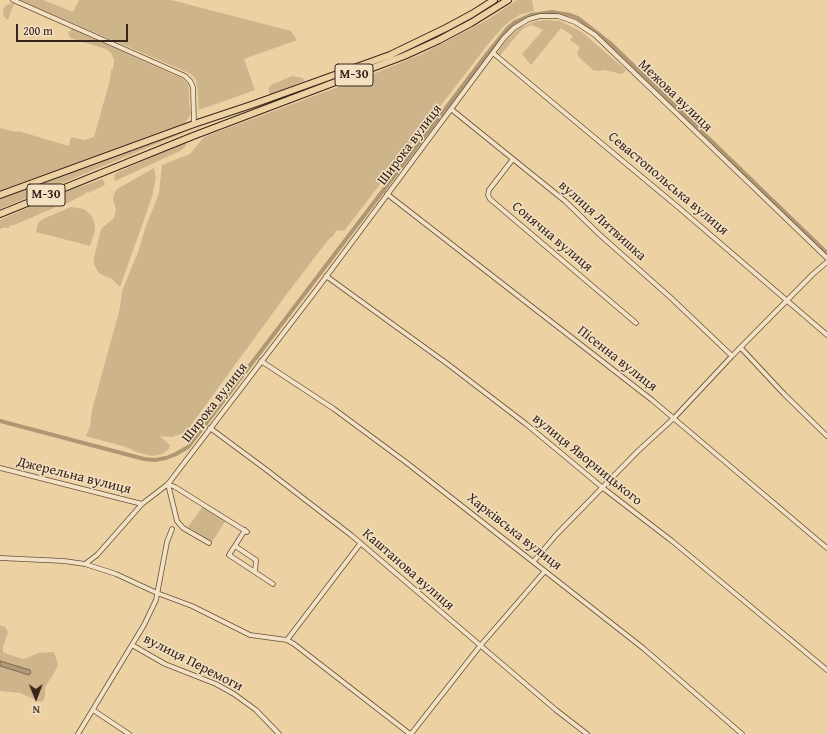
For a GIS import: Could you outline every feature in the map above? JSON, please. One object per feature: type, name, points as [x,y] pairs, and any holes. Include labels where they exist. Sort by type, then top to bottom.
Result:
[{"type":"highway","name":"М-30","points":[[0,195],[194,124],[390,55],[446,28],[494,0]]},
{"type":"highway","name":"М-30","points":[[0,214],[193,136],[404,56],[464,27],[508,0]]},
{"type":"highway","points":[[193,136],[194,124]]},
{"type":"street","points":[[14,0],[185,76],[193,87],[194,124]]},
{"type":"street","name":"Межова вулиця","points":[[493,53],[504,38],[514,28],[529,19],[540,16],[553,16],[575,22],[595,35],[827,258]]},
{"type":"street","name":"Широка вулиця","points":[[85,564],[97,555],[142,504],[168,484],[493,53]]},
{"type":"street","name":"Севастопольська вулиця","points":[[493,53],[678,207],[827,335]]},
{"type":"street","name":"вулиця Литвишка","points":[[451,109],[565,201],[732,356]]},
{"type":"street","name":"Сонячна вулиця","points":[[513,159],[489,190],[488,195],[490,199],[636,323]]},
{"type":"street","name":"Пісенна вулиця","points":[[387,194],[674,418],[827,548]]},
{"type":"street","points":[[534,561],[556,535],[638,451],[674,418],[732,356],[813,274],[827,262]]},
{"type":"street","name":"вулиця Яворницького","points":[[326,276],[449,365],[526,424],[603,488],[678,546],[827,670]]},
{"type":"street","points":[[741,348],[784,394],[827,436]]},
{"type":"street","name":"Харківська вулиця","points":[[261,361],[334,409],[407,462],[643,648],[740,733]]},
{"type":"street","name":"Каштанова вулиця","points":[[210,428],[351,535],[480,646],[587,734]]},
{"type":"street","name":"Джерельна вулиця","points":[[0,468],[142,504]]},
{"type":"street","points":[[168,484],[246,531],[229,555],[273,584]]},
{"type":"street","points":[[168,484],[177,521],[183,528],[209,543]]},
{"type":"street","points":[[78,734],[144,625],[156,600],[167,542],[172,529]]},
{"type":"street","points":[[287,640],[360,544]]},
{"type":"street","points":[[234,546],[256,560],[255,572]]},
{"type":"street","points":[[0,558],[64,561],[85,564],[116,574],[157,593],[192,606],[250,635],[287,640],[300,648],[411,734],[480,646],[546,571]]},
{"type":"street","name":"вулиця Перемоги","points":[[132,645],[166,664],[216,684],[234,694],[256,710],[279,734]]},
{"type":"street","points":[[93,710],[129,734]]},
{"type":"shaded area","points":[[19,0],[43,0],[73,12],[79,0],[171,0],[291,31],[297,40],[244,59],[255,90],[199,110],[197,85],[195,78],[189,73]]},
{"type":"shaded area","points":[[517,0],[532,0],[534,11],[521,14],[510,21],[489,43],[344,231],[337,230],[328,240],[186,432],[172,437],[160,436],[170,445],[168,450],[162,454],[152,456],[86,436],[90,427],[92,410],[120,308],[122,291],[159,193],[162,165],[190,154],[204,137],[381,71],[422,54],[489,19]]},
{"type":"shaded area","points":[[14,3],[8,20],[4,17],[3,10],[6,5]]},
{"type":"shaded area","points":[[537,21],[560,21],[582,32],[626,70],[622,74],[604,70],[593,70],[579,57],[577,53],[580,47],[570,40],[573,36],[561,28],[531,65],[522,54],[543,30],[531,25],[524,28],[518,34],[499,57],[496,55],[506,41],[519,28]]},
{"type":"shaded area","points":[[72,29],[183,79],[188,84],[191,114],[185,123],[0,192],[0,128],[16,132],[18,131],[69,146],[71,137],[84,140],[94,137],[110,80],[111,70],[113,69],[114,60],[111,53],[106,49],[70,38],[68,33]]},
{"type":"shaded area","points":[[292,76],[303,78],[304,81],[269,95],[269,88],[271,85]]},
{"type":"shaded area","points":[[180,132],[183,133],[0,209],[0,199]]},
{"type":"shaded area","points":[[186,142],[186,146],[180,151],[115,181],[114,176],[116,173]]},
{"type":"shaded area","points":[[154,168],[156,178],[152,197],[120,287],[112,279],[98,272],[94,264],[101,229],[114,218],[116,209],[113,200],[117,189]]},
{"type":"shaded area","points":[[103,179],[105,185],[88,193],[86,192],[85,194],[64,205],[56,206],[11,225],[8,228],[5,227],[0,229],[0,220],[62,193]]},
{"type":"shaded area","points":[[71,207],[84,209],[92,216],[95,230],[90,246],[36,232],[38,223],[43,219]]},
{"type":"shaded area","points":[[203,506],[226,520],[212,542],[188,527]]},
{"type":"shaded area","points":[[0,625],[5,627],[8,632],[3,647],[3,652],[7,654],[23,659],[38,653],[54,652],[58,665],[45,687],[45,696],[43,701],[40,702],[20,693],[0,691],[0,666],[29,675],[31,673],[30,670],[0,661]]},
{"type":"shaded area","points":[[0,661],[30,670],[31,673],[29,675],[0,666]]},
{"type":"waterway","points":[[0,421],[144,459],[155,460],[166,458],[188,447],[487,54],[508,28],[515,22],[531,15],[552,12],[570,15],[578,18],[610,43],[827,253]]}]
